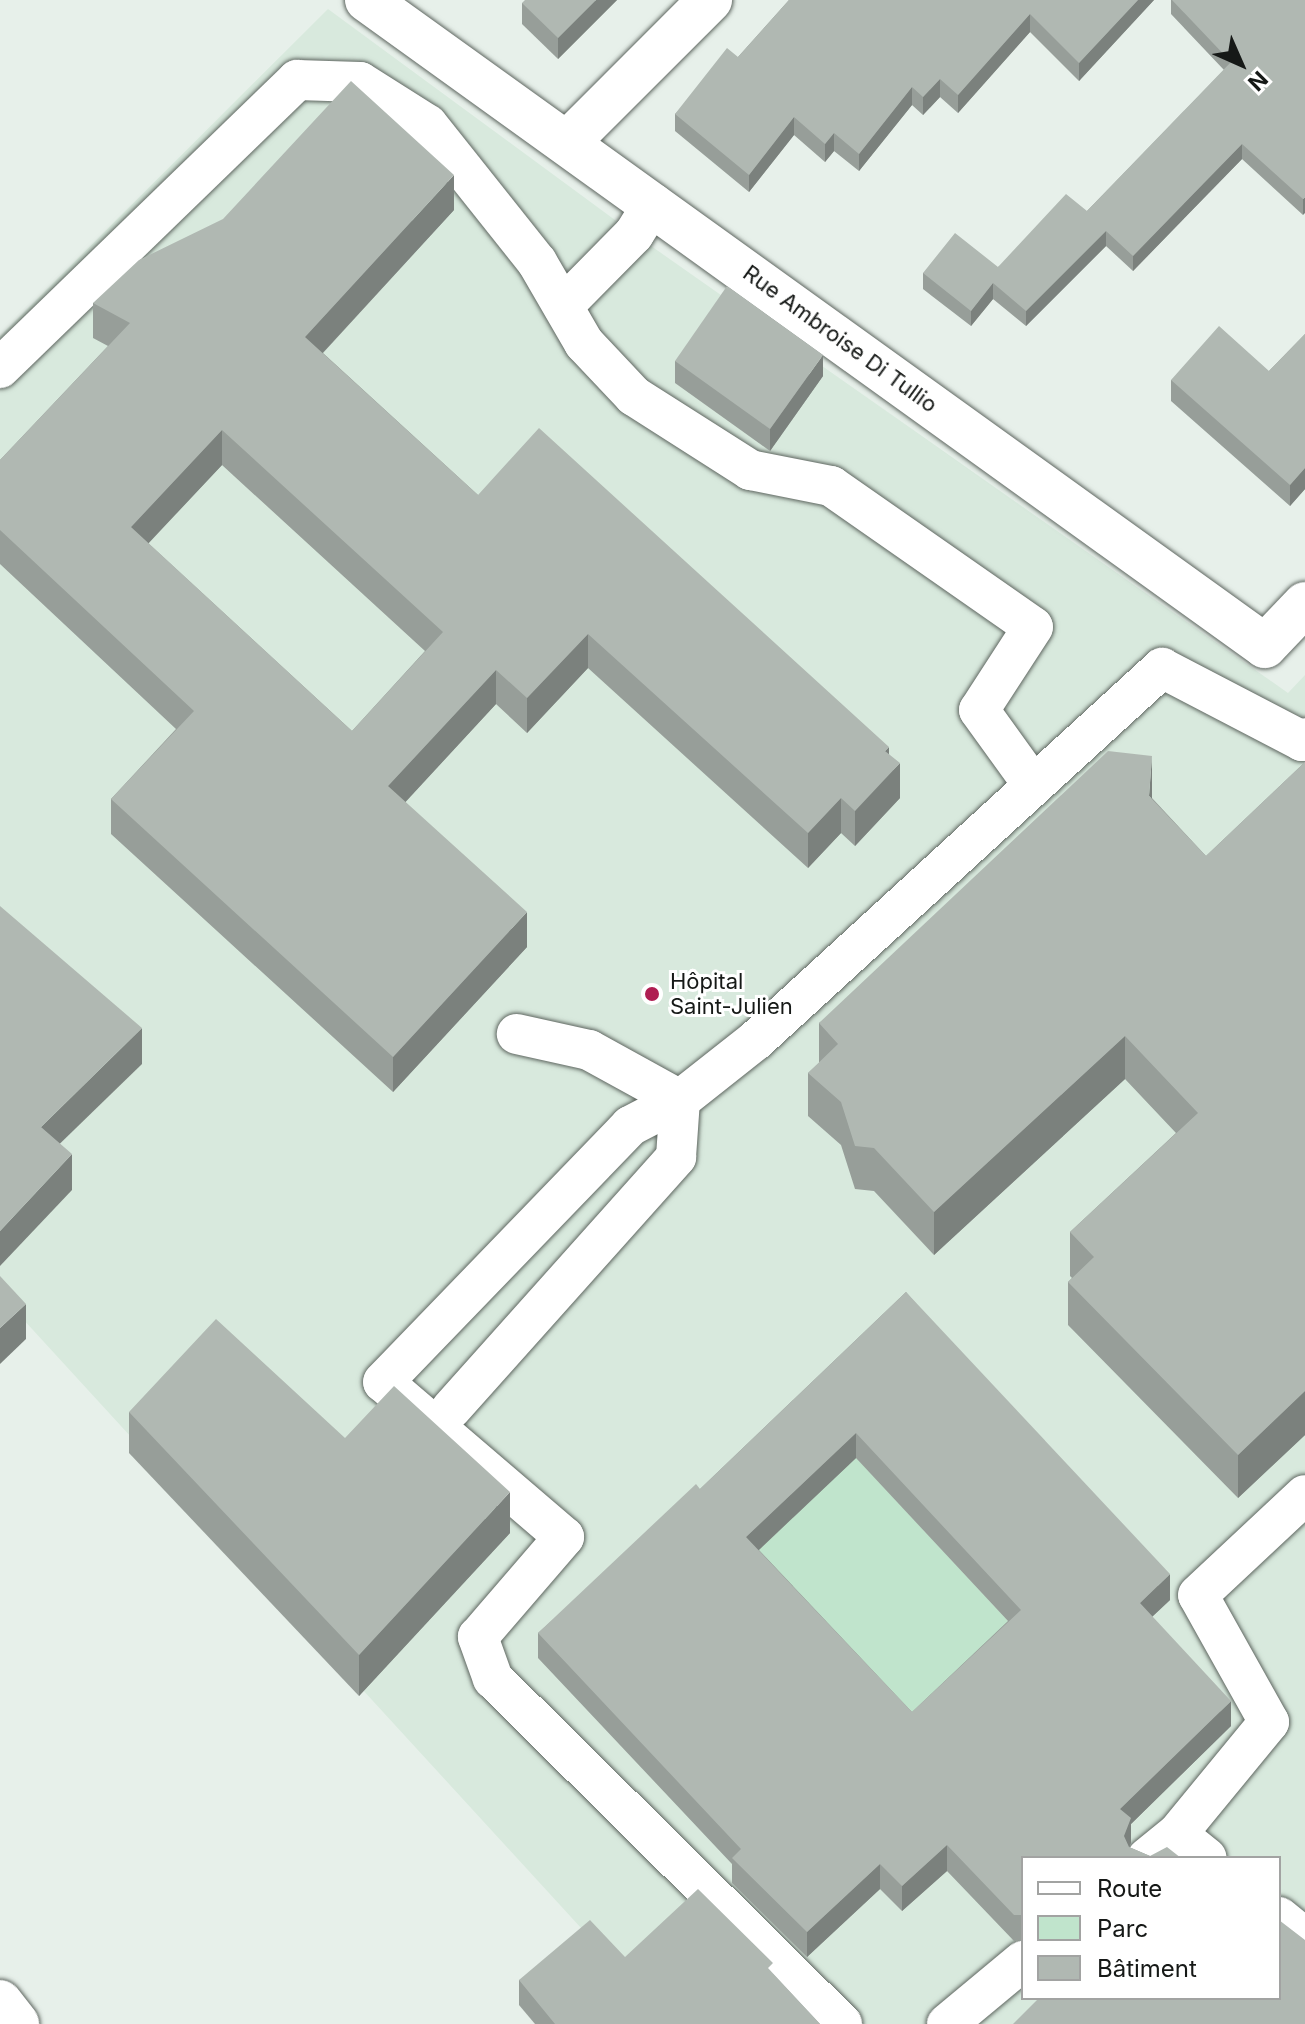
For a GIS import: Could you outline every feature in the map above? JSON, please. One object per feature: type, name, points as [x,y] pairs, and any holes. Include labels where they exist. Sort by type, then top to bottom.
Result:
[{"type":"street","name":"Rue Ambroise Di Tullio","points":[[367,0],[1265,646],[1305,604]]},
{"type":"street","points":[[568,142],[710,0]]},
{"type":"street","points":[[0,2002],[17,2024]]},
{"type":"lane","points":[[0,368],[297,80],[360,82],[428,125],[537,262],[584,343],[634,396],[750,470],[831,486],[1033,627],[979,710],[1033,785]]},
{"type":"lane","points":[[563,306],[634,234],[653,204]]},
{"type":"lane","points":[[842,2024],[493,1679],[478,1637],[564,1537],[383,1382],[630,1126],[680,1100],[756,1040],[1162,668],[1302,741],[1305,738]]},
{"type":"lane","points":[[517,1034],[589,1050],[680,1100]]},
{"type":"lane","points":[[451,1409],[676,1157],[680,1100]]},
{"type":"lane","points":[[1177,1850],[1269,1722],[1198,1595],[1305,1495]]},
{"type":"lane","points":[[1281,1919],[1305,1938]]},
{"type":"lane","points":[[947,2024],[1021,1963]]},
{"type":"shaded area","name":"Hôpital Saint-Julien","points":[[328,9],[634,234],[1288,693],[1305,675],[1305,2024],[669,2024],[0,1294],[0,336]]},
{"type":"green space","points":[[848,1449],[1021,1635],[912,1737],[746,1562]]},
{"type":"building","points":[[525,0],[596,0],[558,38],[522,3]]},
{"type":"building","points":[[789,0],[1138,0],[1079,63],[1030,14],[958,95],[940,79],[923,97],[912,87],[859,154],[834,133],[825,144],[794,117],[749,175],[675,114],[727,48],[738,57]]},
{"type":"building","points":[[1172,0],[1305,0],[1305,197],[1303,199],[1242,144],[1133,256],[1106,231],[1026,311],[993,283],[971,311],[923,273],[955,233],[998,267],[1066,194],[1087,211],[1231,62]]},
{"type":"building","points":[[351,81],[454,175],[305,337],[478,495],[539,428],[889,747],[885,751],[900,763],[855,811],[841,798],[808,833],[588,634],[527,698],[496,670],[388,786],[527,912],[393,1057],[111,799],[194,711],[0,530],[0,460],[130,323],[93,303],[139,260],[223,219]],"holes":[[[222,430],[443,632],[352,731],[131,527]]]},
{"type":"building","points":[[727,286],[823,355],[770,429],[675,361]]},
{"type":"building","points":[[1219,326],[1269,371],[1305,334],[1305,468],[1290,485],[1171,380]]},
{"type":"building","points":[[1108,751],[1152,756],[1149,796],[1206,856],[1305,762],[1305,1391],[1238,1455],[1068,1282],[1094,1257],[1070,1232],[1198,1113],[1125,1036],[934,1212],[874,1148],[855,1146],[841,1102],[808,1073],[838,1044],[819,1023]]},
{"type":"building","points":[[0,906],[142,1028],[41,1127],[72,1154],[0,1231]]},
{"type":"building","points":[[0,1276],[26,1304],[0,1328]]},
{"type":"building","points":[[906,1292],[1170,1574],[1140,1603],[1231,1701],[1120,1809],[1131,1818],[1124,1836],[1129,1847],[1150,1856],[1021,1856],[1021,1915],[1014,1915],[947,1845],[902,1886],[880,1864],[807,1932],[732,1858],[741,1849],[538,1633],[696,1484],[700,1489]],"holes":[[[856,1433],[1021,1610],[912,1712],[746,1537]]]},
{"type":"building","points":[[216,1319],[345,1438],[394,1386],[510,1492],[359,1655],[129,1412]]},
{"type":"building","points":[[1167,1847],[1178,1856],[1150,1856]]},
{"type":"building","points":[[698,1889],[773,1963],[768,1968],[820,2024],[555,2024],[519,1980],[590,1920],[625,1957]]},
{"type":"building","points":[[1281,1922],[1305,1940],[1305,2024],[1013,2024],[1037,2000],[1281,2000]]},
{"type":"place","name":"Hôpital Saint-Julien","points":[[652,994]]}]
